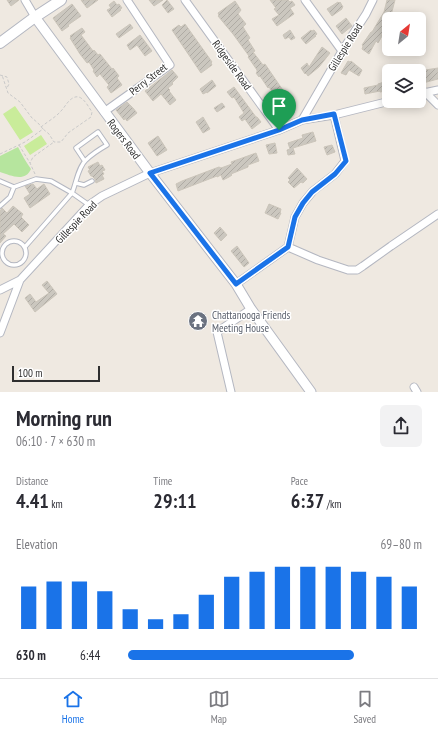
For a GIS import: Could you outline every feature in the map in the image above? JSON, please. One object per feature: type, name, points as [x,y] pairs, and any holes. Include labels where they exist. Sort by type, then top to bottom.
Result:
[{"type":"main road","points":[[0,43],[61,0]]},
{"type":"street","name":"Rogers Road","points":[[25,0],[35,18],[104,112],[236,284],[250,309],[311,392]]},
{"type":"street","name":"Perry Street","points":[[104,112],[170,65],[127,0]]},
{"type":"street","name":"Ridgeside Road","points":[[185,0],[279,130]]},
{"type":"street","points":[[305,0],[342,51]]},
{"type":"street","name":"Gillespie Road","points":[[0,290],[20,280],[89,205],[102,196],[150,173],[279,130],[302,120],[373,0]]},
{"type":"street","points":[[426,92],[438,90]]},
{"type":"street","points":[[426,96],[438,105]]},
{"type":"street","points":[[302,120],[382,103]]},
{"type":"street","points":[[236,284],[288,247],[295,217],[303,203],[312,192],[335,174],[346,161],[334,114]]},
{"type":"street","points":[[288,247],[318,260],[348,270],[357,270],[438,214]]},
{"type":"street","points":[[0,332],[20,280]]},
{"type":"street","points":[[231,392],[217,332],[250,309]]},
{"type":"lane","points":[[25,247],[72,193],[84,160],[107,145],[98,132],[76,148],[84,160]]},
{"type":"lane","points":[[0,181],[14,187],[36,179],[51,181],[89,205]]},
{"type":"lane","points":[[76,183],[84,185],[92,181]]},
{"type":"lane","points":[[0,206],[10,196],[14,187]]},
{"type":"lane","points":[[10,241],[21,242],[25,247],[26,253],[23,261],[16,265],[11,265],[2,257],[4,246],[10,241]]},
{"type":"path","points":[[1,75],[7,77],[9,80],[7,88]]},
{"type":"path","points":[[1,75],[8,92],[20,102],[32,118],[49,134],[54,142]]},
{"type":"path","points":[[30,163],[33,157],[54,142],[61,142],[68,134],[91,117],[92,112],[86,103],[77,96],[72,98],[60,112],[41,126]]},
{"type":"path","points":[[0,154],[25,142],[43,129]]},
{"type":"path","points":[[19,145],[30,163],[36,179]]},
{"type":"green space","points":[[15,106],[33,132],[20,140],[3,114]]},
{"type":"green space","points":[[41,135],[47,144],[30,155],[24,146]]},
{"type":"green space","points":[[18,147],[31,169],[25,176],[21,177],[0,172],[0,156]]},
{"type":"building","points":[[7,0],[19,0],[11,6]]},
{"type":"building","points":[[81,0],[98,0],[87,8]]},
{"type":"building","points":[[149,0],[163,0],[154,6]]},
{"type":"building","points":[[167,0],[174,9],[168,13],[162,5]]},
{"type":"building","points":[[270,0],[292,1],[295,5],[290,8],[294,14],[277,26],[272,19],[279,15],[274,9],[276,8]]},
{"type":"building","points":[[387,0],[395,0],[392,12],[384,12]]},
{"type":"building","points":[[114,1],[122,8],[112,17],[107,10],[111,8],[109,5]]},
{"type":"building","points":[[235,1],[241,10],[238,14],[246,24],[243,27],[250,38],[248,40],[255,51],[253,52],[263,65],[265,64],[293,105],[294,108],[288,113],[269,87],[268,88],[260,76],[259,77],[256,73],[257,70],[248,57],[249,56],[218,16],[218,13]]},
{"type":"building","points":[[340,2],[343,7],[332,16],[327,9]]},
{"type":"building","points":[[72,4],[81,16],[62,31],[53,18]]},
{"type":"building","points":[[382,15],[382,36],[378,43],[376,41],[369,54],[362,49],[362,45]]},
{"type":"building","points":[[346,18],[352,26],[342,34],[336,26]]},
{"type":"building","points":[[130,24],[133,28],[119,38],[116,34]]},
{"type":"building","points":[[185,24],[212,62],[212,65],[201,73],[172,30],[179,25],[181,27]]},
{"type":"building","points":[[82,28],[85,32],[81,35],[93,51],[94,50],[98,55],[100,54],[119,76],[117,78],[122,85],[111,93],[107,87],[109,85],[100,74],[97,77],[89,62],[87,63],[70,38],[70,36]]},
{"type":"building","points":[[290,30],[295,38],[291,40],[289,37],[285,39],[283,35]]},
{"type":"building","points":[[311,30],[314,30],[317,34],[306,44],[301,38]]},
{"type":"building","points":[[140,35],[152,51],[145,56],[137,45],[130,50],[127,45]]},
{"type":"building","points":[[322,47],[330,53],[319,67],[308,76],[301,68],[307,63],[309,67]]},
{"type":"building","points":[[348,61],[351,61],[362,70],[359,76],[349,70],[346,75],[341,73]]},
{"type":"building","points":[[438,68],[438,79],[426,82],[426,70]]},
{"type":"building","points":[[172,70],[178,77],[168,88],[176,100],[170,105],[161,94],[153,101],[145,91]]},
{"type":"building","points":[[212,80],[216,86],[207,93],[203,94],[200,89]]},
{"type":"building","points":[[382,83],[382,92],[365,94],[364,88]]},
{"type":"building","points":[[234,87],[261,122],[252,129],[245,119],[242,121],[239,117],[244,113],[234,97],[232,98],[227,92]]},
{"type":"building","points":[[127,102],[137,113],[127,121],[125,118],[124,120],[116,110]]},
{"type":"building","points":[[222,103],[225,107],[217,112],[214,108]]},
{"type":"building","points":[[203,117],[210,129],[203,133],[196,122]]},
{"type":"building","points":[[313,132],[316,141],[293,148],[295,154],[288,155],[287,150],[290,149],[288,143],[303,138],[302,135]]},
{"type":"building","points":[[158,136],[167,150],[157,156],[148,143]]},
{"type":"building","points":[[275,143],[277,153],[269,154],[266,145]]},
{"type":"building","points":[[332,145],[335,152],[327,155],[324,147]]},
{"type":"building","points":[[256,153],[259,161],[248,165],[248,167],[231,174],[232,175],[223,180],[221,175],[178,191],[176,184],[182,181],[219,167],[221,168],[232,164],[231,162]]},
{"type":"building","points":[[98,162],[105,170],[102,171],[104,174],[102,175],[104,179],[96,183],[95,179],[88,171],[90,170],[88,167]]},
{"type":"building","points":[[297,168],[307,179],[294,188],[288,182],[290,180],[288,178]]},
{"type":"building","points":[[33,184],[37,189],[44,184],[50,194],[30,208],[24,198],[30,194],[25,186]]},
{"type":"building","points":[[269,204],[281,209],[278,219],[265,213]]},
{"type":"building","points":[[13,206],[23,214],[21,217],[29,225],[22,232],[14,224],[3,234],[6,236],[0,243],[0,211],[2,208],[7,213]]},
{"type":"building","points":[[220,227],[227,235],[221,241],[214,233]]},
{"type":"building","points":[[237,246],[249,263],[244,267],[231,251]]},
{"type":"building","points":[[47,281],[57,294],[35,312],[25,298],[30,294],[36,302],[49,293],[42,285]]},
{"type":"place","name":"Chattanooga Friends Meeting House","points":[[198,321]]},
{"type":"route","points":[[334,114],[346,161],[335,174],[312,192],[303,203],[295,217],[288,247],[236,284],[150,173],[279,130],[302,120],[334,114]]}]
